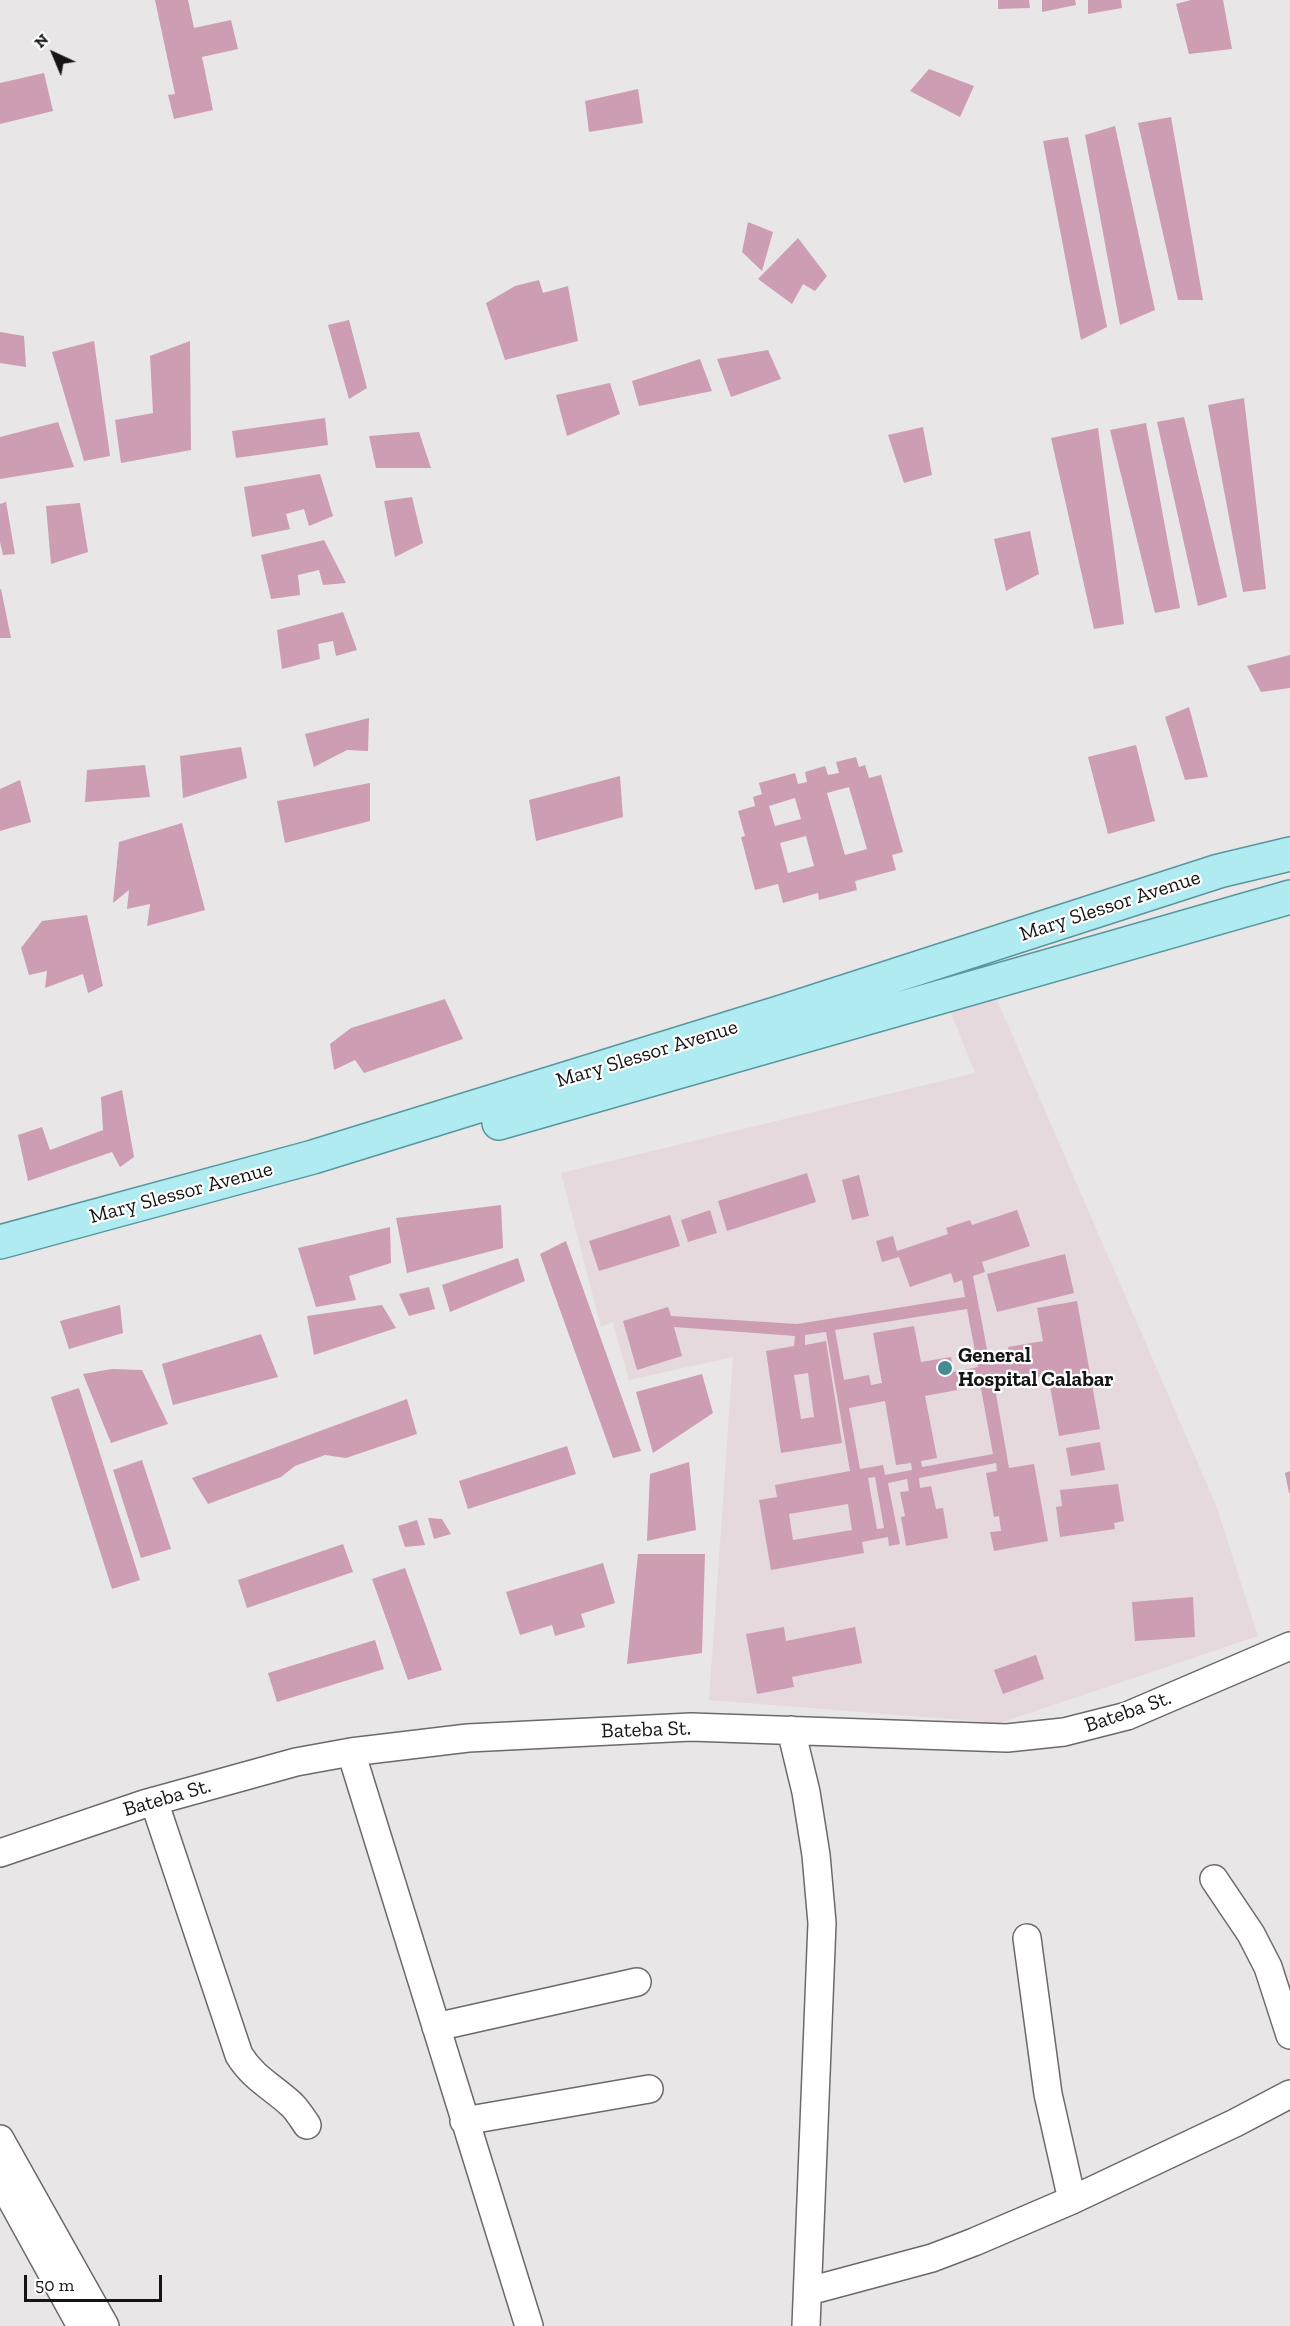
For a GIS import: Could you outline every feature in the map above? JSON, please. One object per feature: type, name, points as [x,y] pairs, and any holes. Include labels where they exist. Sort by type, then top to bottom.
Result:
[{"type":"main road","name":"Mary Slessor Avenue","points":[[0,1242],[313,1157],[773,1015],[1219,871],[1290,854]]},
{"type":"main road","name":"Mary Slessor Avenue","points":[[0,1262],[1290,897]]},
{"type":"street","name":"Bateba St.","points":[[0,1853],[154,1801],[296,1762],[351,1752],[468,1738],[642,1728],[791,1730],[1007,1738],[1064,1732],[1127,1716],[1290,1646]]},
{"type":"street","points":[[791,1730],[806,1792],[816,1855],[822,1923],[806,2326]]},
{"type":"street","points":[[351,1752],[529,2326]]},
{"type":"street","points":[[154,1801],[239,2055],[259,2080],[293,2106],[307,2125]]},
{"type":"street","points":[[1214,1879],[1251,1935],[1268,1967],[1290,2035]]},
{"type":"street","points":[[1027,1938],[1048,2094],[1072,2200]]},
{"type":"street","points":[[436,2027],[637,1983]]},
{"type":"street","points":[[464,2121],[649,2089]]},
{"type":"street","points":[[809,2291],[948,2252],[1072,2200],[1290,2094]]},
{"type":"street","points":[[0,2139],[105,2326]]},
{"type":"street","points":[[0,2179],[81,2326]]},
{"type":"shaded area","name":"General Hospital Calabar","points":[[994,993],[1216,1505],[1258,1636],[1000,1723],[709,1700],[733,1357],[629,1380],[613,1322],[601,1327],[561,1173],[975,1073],[949,1008]]},
{"type":"building","points":[[155,0],[188,0],[194,28],[231,20],[238,49],[202,57],[213,110],[174,119],[168,95],[175,94]]},
{"type":"building","points":[[998,0],[1029,0],[1030,8],[998,9]]},
{"type":"building","points":[[1042,0],[1075,0],[1076,5],[1042,12]]},
{"type":"building","points":[[1088,0],[1121,0],[1122,8],[1088,14]]},
{"type":"building","points":[[1191,0],[1223,0],[1232,49],[1189,54],[1176,4]]},
{"type":"building","points":[[929,69],[974,86],[960,117],[910,91]]},
{"type":"building","points":[[44,73],[53,111],[0,124],[0,83]]},
{"type":"building","points":[[638,89],[643,123],[589,132],[585,101]]},
{"type":"building","points":[[1171,117],[1203,300],[1178,300],[1138,123]]},
{"type":"building","points":[[1115,126],[1155,310],[1120,325],[1085,135]]},
{"type":"building","points":[[1068,137],[1107,327],[1081,340],[1043,141]]},
{"type":"building","points":[[748,222],[773,232],[762,271],[742,252]]},
{"type":"building","points":[[798,238],[827,276],[815,291],[803,284],[792,304],[758,279]]},
{"type":"building","points":[[539,280],[543,293],[568,286],[578,341],[505,360],[486,303],[515,286]]},
{"type":"building","points":[[349,320],[367,388],[349,399],[328,325]]},
{"type":"building","points":[[0,332],[24,336],[26,367],[0,363]]},
{"type":"building","points":[[94,341],[110,456],[84,461],[52,352]]},
{"type":"building","points":[[190,341],[191,450],[121,463],[115,420],[153,413],[150,356]]},
{"type":"building","points":[[768,350],[781,379],[731,397],[717,359]]},
{"type":"building","points":[[700,359],[712,391],[639,406],[632,381]]},
{"type":"building","points":[[610,383],[620,414],[567,436],[556,395]]},
{"type":"building","points":[[1244,398],[1266,589],[1243,592],[1208,405]]},
{"type":"building","points":[[1184,417],[1227,597],[1198,606],[1157,422]]},
{"type":"building","points":[[325,418],[328,445],[236,458],[232,431]]},
{"type":"building","points":[[58,422],[74,467],[0,479],[0,437]]},
{"type":"building","points":[[1146,423],[1180,608],[1155,613],[1110,430]]},
{"type":"building","points":[[923,427],[932,475],[904,483],[888,435]]},
{"type":"building","points":[[1098,428],[1124,624],[1094,629],[1051,438]]},
{"type":"building","points":[[419,432],[431,468],[376,468],[369,436]]},
{"type":"building","points":[[320,474],[333,516],[309,526],[304,509],[286,514],[290,529],[252,537],[244,487]]},
{"type":"building","points":[[412,497],[423,543],[395,557],[384,501]]},
{"type":"building","points":[[6,502],[15,554],[3,555],[0,542],[0,504]]},
{"type":"building","points":[[80,503],[88,552],[51,564],[46,506]]},
{"type":"building","points":[[1030,531],[1039,574],[1006,591],[994,539]]},
{"type":"building","points":[[324,540],[346,583],[323,585],[319,570],[298,575],[300,595],[271,599],[261,555]]},
{"type":"building","points":[[1,589],[11,638],[0,638]]},
{"type":"building","points":[[343,612],[357,650],[336,656],[333,641],[318,644],[320,659],[282,669],[277,630]]},
{"type":"building","points":[[1290,655],[1290,688],[1261,692],[1247,666]]},
{"type":"building","points":[[1189,707],[1208,777],[1185,780],[1165,717]]},
{"type":"building","points":[[369,718],[368,751],[347,750],[314,767],[305,734]]},
{"type":"building","points":[[1136,745],[1155,821],[1108,834],[1088,757]]},
{"type":"building","points":[[241,747],[247,778],[183,798],[180,756]]},
{"type":"building","points":[[856,757],[859,767],[865,765],[869,778],[881,775],[903,852],[892,855],[896,870],[855,881],[857,890],[819,900],[818,893],[783,903],[778,884],[755,890],[741,837],[745,836],[738,811],[755,806],[753,797],[762,794],[759,783],[795,773],[798,784],[807,782],[805,772],[825,766],[828,775],[839,773],[836,762]],"holes":[[[849,787],[867,849],[845,855],[827,793]],[[795,798],[801,819],[775,826],[769,806]],[[806,836],[814,866],[788,873],[780,843]]]},
{"type":"building","points":[[145,765],[150,797],[85,802],[87,770]]},
{"type":"building","points":[[620,776],[623,817],[536,841],[529,800]]},
{"type":"building","points":[[20,780],[31,822],[0,831],[0,789]]},
{"type":"building","points":[[370,783],[370,821],[285,843],[277,801]]},
{"type":"building","points":[[182,823],[205,910],[147,926],[150,904],[127,909],[129,890],[113,903],[119,842]]},
{"type":"building","points":[[87,915],[103,986],[88,993],[83,974],[45,988],[47,971],[29,975],[21,948],[42,921]]},
{"type":"building","points":[[445,999],[463,1039],[364,1073],[355,1060],[334,1070],[330,1044],[351,1028]]},
{"type":"building","points":[[122,1090],[134,1157],[120,1167],[112,1152],[28,1181],[18,1135],[42,1127],[50,1150],[103,1130],[101,1097]]},
{"type":"building","points":[[807,1173],[816,1202],[727,1231],[718,1201]]},
{"type":"building","points":[[859,1175],[869,1216],[852,1220],[842,1180]]},
{"type":"building","points":[[501,1205],[503,1248],[407,1273],[396,1218]]},
{"type":"building","points":[[710,1210],[717,1233],[688,1242],[681,1220]]},
{"type":"building","points":[[1017,1210],[1030,1246],[982,1262],[985,1272],[973,1276],[990,1365],[1011,1361],[1008,1347],[1043,1341],[1037,1308],[1077,1301],[1100,1429],[1059,1436],[1048,1375],[1015,1381],[1013,1373],[993,1377],[1009,1468],[1034,1464],[1048,1541],[994,1551],[990,1532],[1001,1531],[999,1516],[994,1517],[986,1473],[997,1471],[996,1463],[919,1478],[920,1488],[931,1486],[936,1509],[943,1508],[948,1538],[906,1546],[901,1517],[905,1516],[900,1492],[909,1491],[907,1479],[888,1483],[900,1544],[889,1546],[888,1537],[862,1542],[864,1553],[771,1570],[759,1500],[777,1497],[775,1485],[850,1471],[826,1332],[805,1335],[805,1345],[826,1341],[842,1443],[781,1453],[766,1351],[794,1346],[795,1336],[674,1327],[682,1356],[637,1370],[623,1321],[668,1307],[671,1316],[797,1324],[965,1297],[962,1280],[954,1283],[951,1273],[910,1287],[899,1257],[882,1262],[876,1241],[893,1236],[897,1251],[948,1234],[946,1228],[970,1220],[972,1225]],"holes":[[[967,1309],[978,1367],[954,1372],[951,1357],[921,1362],[914,1326],[873,1333],[882,1383],[871,1385],[869,1375],[844,1380],[835,1330]],[[808,1373],[814,1417],[801,1419],[794,1375]],[[979,1378],[993,1454],[922,1467],[921,1461],[937,1458],[925,1396],[957,1390],[956,1382]],[[885,1401],[896,1465],[911,1463],[912,1470],[885,1475],[883,1465],[860,1469],[849,1408]],[[875,1477],[884,1528],[877,1529],[868,1478]],[[848,1504],[852,1530],[793,1540],[789,1514]]]},
{"type":"building","points":[[670,1215],[680,1246],[599,1271],[589,1241]]},
{"type":"building","points":[[390,1227],[391,1263],[349,1276],[356,1300],[316,1307],[298,1248]]},
{"type":"building","points":[[566,1241],[641,1451],[613,1458],[540,1254]]},
{"type":"building","points":[[1065,1254],[1074,1293],[997,1312],[987,1274]]},
{"type":"building","points":[[518,1258],[525,1281],[450,1312],[442,1285]]},
{"type":"building","points":[[429,1287],[435,1309],[409,1316],[399,1294]]},
{"type":"building","points":[[120,1305],[123,1333],[69,1349],[60,1321]]},
{"type":"building","points":[[382,1305],[396,1328],[314,1355],[307,1316]]},
{"type":"building","points":[[261,1334],[278,1377],[173,1405],[162,1364]]},
{"type":"building","points":[[112,1369],[142,1370],[168,1424],[111,1443],[83,1374]]},
{"type":"building","points":[[702,1374],[713,1413],[653,1453],[636,1392]]},
{"type":"building","points":[[79,1388],[140,1580],[112,1589],[51,1397]]},
{"type":"building","points":[[407,1399],[417,1434],[346,1458],[325,1455],[295,1466],[281,1477],[208,1504],[192,1478]]},
{"type":"building","points":[[1100,1442],[1105,1470],[1071,1476],[1066,1448]]},
{"type":"building","points":[[567,1446],[576,1474],[468,1509],[459,1481]]},
{"type":"building","points":[[142,1460],[171,1549],[141,1558],[113,1470]]},
{"type":"building","points":[[689,1462],[696,1530],[647,1541],[650,1474]]},
{"type":"building","points":[[1290,1471],[1290,1493],[1289,1493],[1285,1473]]},
{"type":"building","points":[[1118,1484],[1124,1521],[1114,1523],[1115,1529],[1060,1537],[1056,1507],[1062,1506],[1060,1490]]},
{"type":"building","points":[[428,1518],[442,1519],[451,1534],[434,1539]]},
{"type":"building","points":[[417,1520],[425,1545],[405,1547],[398,1526]]},
{"type":"building","points":[[343,1544],[353,1572],[247,1608],[238,1580]]},
{"type":"building","points":[[638,1554],[705,1554],[702,1653],[627,1664]]},
{"type":"building","points":[[603,1563],[615,1603],[581,1614],[585,1627],[555,1636],[552,1625],[520,1635],[506,1592]]},
{"type":"building","points":[[405,1568],[442,1670],[408,1680],[372,1579]]},
{"type":"building","points":[[1193,1597],[1195,1637],[1135,1641],[1132,1602]]},
{"type":"building","points":[[784,1627],[786,1641],[855,1627],[862,1663],[792,1677],[794,1687],[757,1694],[746,1634]]},
{"type":"building","points":[[375,1640],[384,1669],[277,1702],[268,1673]]},
{"type":"building","points":[[1036,1655],[1044,1679],[1003,1694],[994,1670]]},
{"type":"place","name":"General Hospital Calabar","points":[[945,1368]]}]
